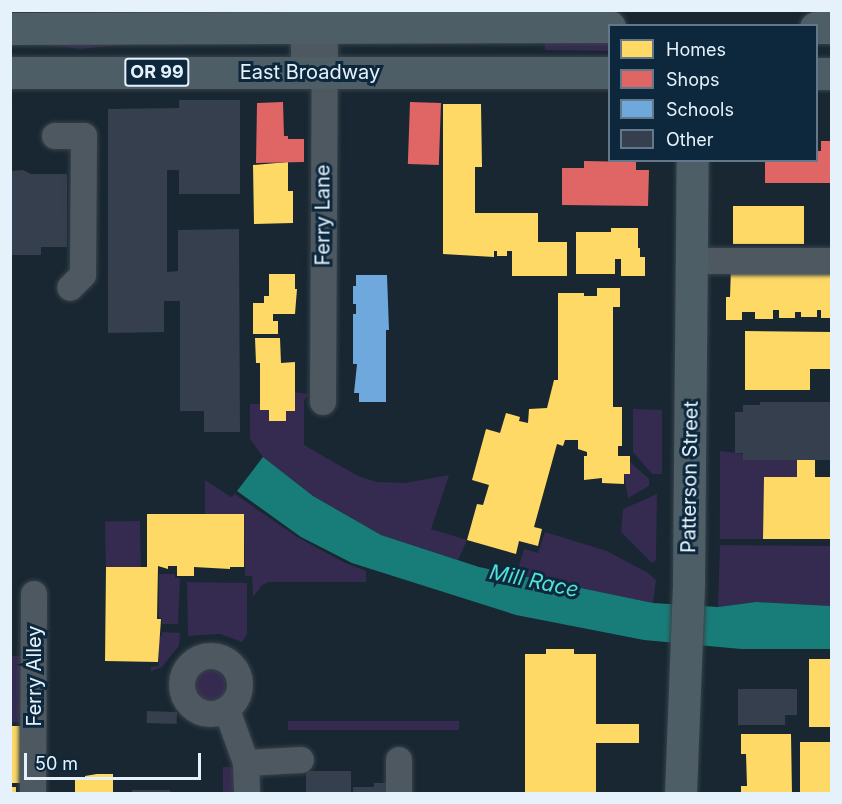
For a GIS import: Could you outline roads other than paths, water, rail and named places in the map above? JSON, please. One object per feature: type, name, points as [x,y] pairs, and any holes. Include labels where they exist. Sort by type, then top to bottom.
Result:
[{"type":"main road","points":[[154,10],[196,18]]},
{"type":"main road","points":[[10,29],[196,18],[608,27]]},
{"type":"main road","name":"East Broadway","points":[[10,73],[608,73]]},
{"type":"main road","name":"Patterson Street","points":[[681,794],[689,582],[693,162]]},
{"type":"street","name":"Ferry Lane","points":[[311,21],[323,402]]},
{"type":"street","points":[[55,136],[84,136],[83,275],[70,288]]},
{"type":"street","points":[[692,261],[831,261]]},
{"type":"street","name":"Ferry Alley","points":[[33,794],[34,594]]},
{"type":"street","points":[[227,710],[246,763],[247,794]]},
{"type":"street","points":[[246,763],[301,760]]},
{"type":"street","points":[[399,760],[399,794]]},
{"type":"water","name":"Mill Race","points":[[263,457],[313,496],[381,535],[479,567],[653,603],[718,607],[756,602],[831,606],[831,649],[741,649],[644,640],[516,615],[352,563],[301,537],[237,491]]}]
